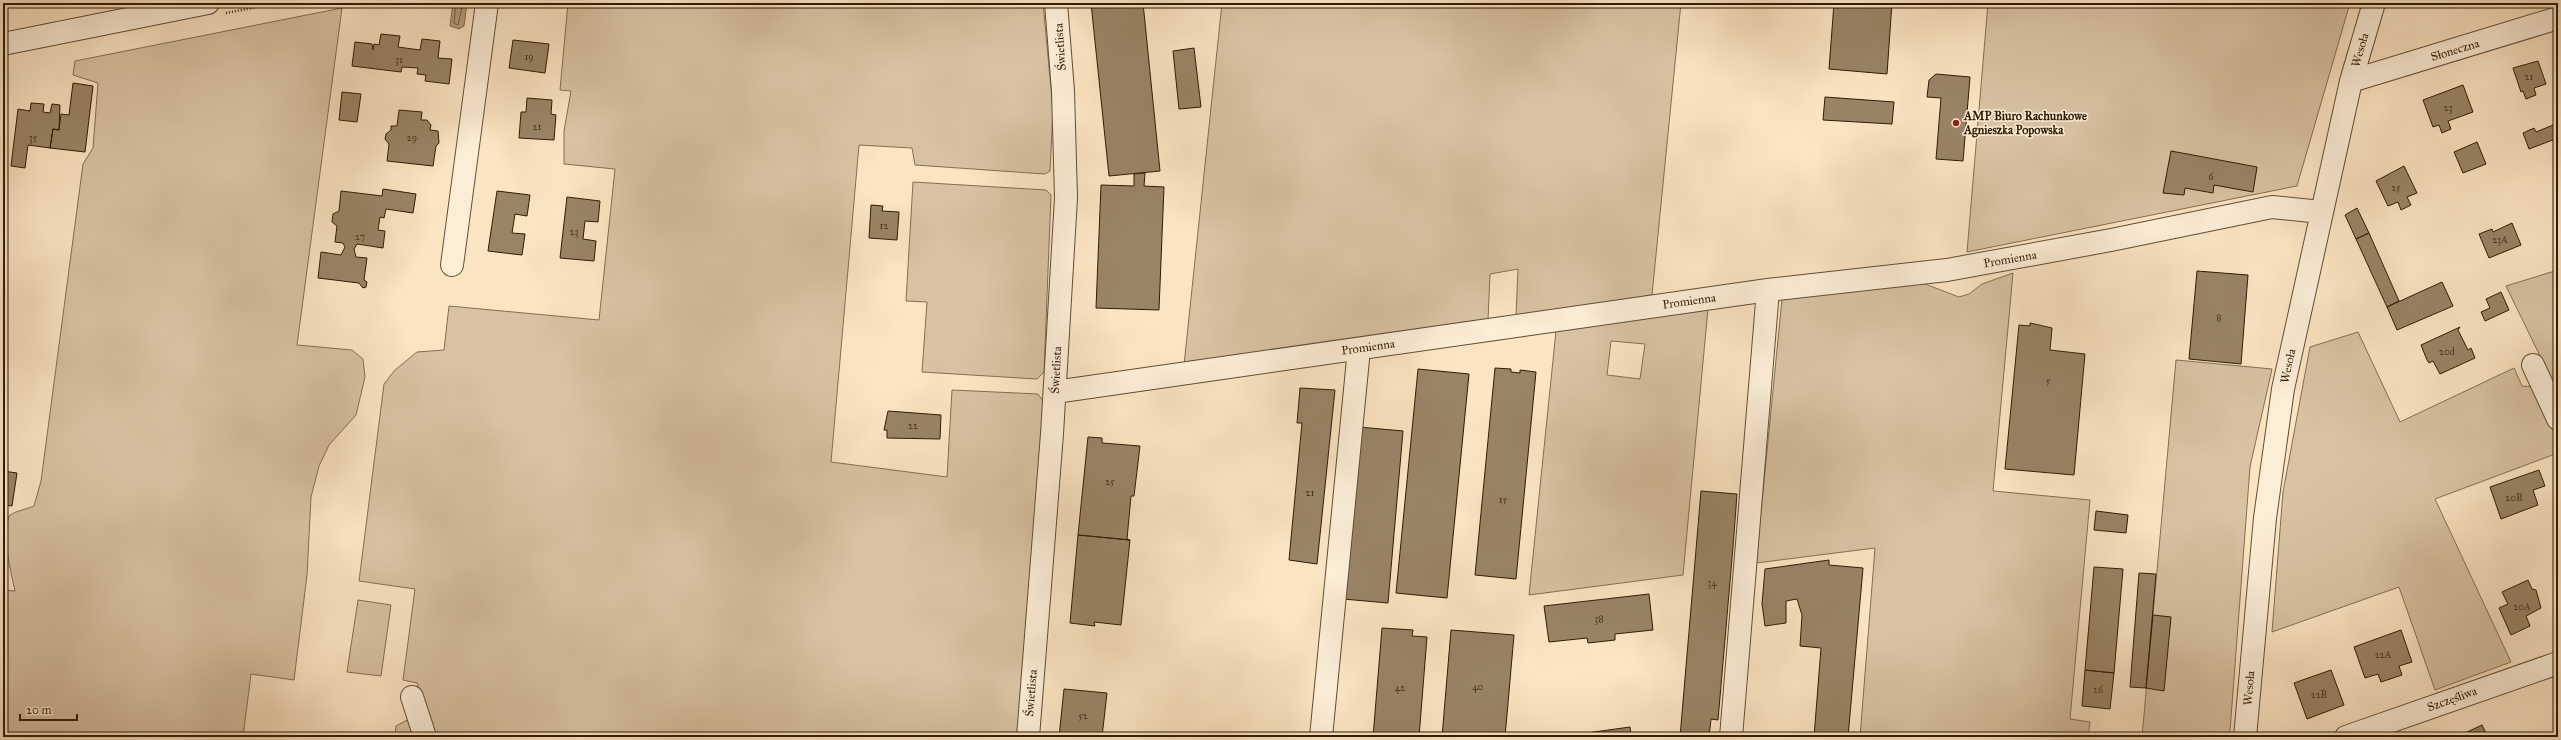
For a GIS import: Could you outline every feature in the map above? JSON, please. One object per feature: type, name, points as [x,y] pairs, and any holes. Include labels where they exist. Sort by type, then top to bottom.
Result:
[{"type":"street","points":[[3,44],[208,3]]},
{"type":"street","points":[[452,265],[487,3]]},
{"type":"street","name":"Świetlista","points":[[1028,737],[1055,392],[1066,198],[1063,91],[1056,3]]},
{"type":"street","name":"Wesoła","points":[[2245,737],[2264,518],[2283,389],[2351,82],[2374,3]]},
{"type":"street","name":"Słoneczna","points":[[2351,82],[2558,18]]},
{"type":"street","name":"Promienna","points":[[1055,392],[1768,290],[1947,270],[2111,240],[2272,207],[2321,212]]},
{"type":"street","points":[[1731,737],[1768,290]]},
{"type":"street","points":[[1321,737],[1360,349]]},
{"type":"street","points":[[2533,365],[2558,419]]},
{"type":"street","name":"Szczęśliwa","points":[[2346,737],[2558,662]]},
{"type":"street","points":[[412,697],[425,737]]},
{"type":"shaded area","points":[[568,3],[1043,3],[1053,110],[1050,171],[1045,174],[915,165],[912,148],[859,145],[831,462],[947,477],[952,390],[1038,394],[1043,401],[1040,488],[1021,737],[434,737],[417,683],[403,680],[415,589],[359,581],[384,384],[395,370],[417,352],[444,350],[449,306],[599,320],[615,169],[564,164],[564,131],[571,91],[560,90]]},
{"type":"shaded area","points":[[1222,3],[1681,3],[1652,295],[1516,316],[1518,269],[1490,274],[1488,320],[1184,365]]},
{"type":"shaded area","points":[[1988,3],[2350,3],[2297,186],[1967,252]]},
{"type":"shaded area","points":[[342,8],[297,345],[352,350],[363,359],[365,377],[356,415],[329,445],[319,466],[311,497],[307,575],[294,680],[251,674],[243,737],[3,737],[3,590],[15,591],[7,552],[7,522],[10,515],[15,512],[34,506],[41,481],[83,164],[93,148],[98,83],[73,75],[75,61]]},
{"type":"shaded area","points":[[913,182],[1046,190],[1051,195],[1044,372],[1037,379],[922,372],[927,302],[906,301]]},
{"type":"shaded area","points":[[2558,270],[2558,393],[2506,286]]},
{"type":"shaded area","points":[[2013,273],[1993,491],[2090,500],[2070,719],[2090,722],[2088,737],[1860,737],[1875,548],[1756,563],[1782,299],[1916,284],[1925,284],[1959,297],[1969,294],[1982,284]]},
{"type":"shaded area","points":[[1708,309],[1683,575],[1529,595],[1556,331]],"holes":[[[1611,341],[1645,344],[1640,379],[1607,375]]]},
{"type":"shaded area","points":[[2358,332],[2400,422],[2514,368],[2522,386],[2535,387],[2558,435],[2558,453],[2435,499],[2511,662],[2435,690],[2399,587],[2272,632],[2283,492],[2310,347]]},
{"type":"shaded area","points":[[2176,360],[2272,369],[2250,467],[2230,731],[2225,737],[2142,737]]},
{"type":"shaded area","points":[[358,600],[391,605],[381,676],[347,672]]},
{"type":"shaded area","points":[[411,718],[418,737],[395,737],[396,726]]},
{"type":"water","points":[[453,3],[467,3],[464,26],[459,29],[450,26]]},
{"type":"building","points":[[1091,3],[1143,3],[1160,171],[1109,176]]},
{"type":"building","points":[[1834,3],[1892,3],[1887,74],[1829,69]]},
{"type":"building","points":[[381,34],[400,36],[398,47],[420,50],[422,39],[440,41],[438,58],[452,59],[449,84],[425,81],[426,75],[417,74],[418,68],[402,67],[401,72],[352,66],[355,42],[372,44],[373,50],[374,44],[379,45]]},
{"type":"building","points":[[513,40],[549,44],[545,73],[509,68]]},
{"type":"building","points":[[1194,48],[1201,107],[1179,109],[1173,51]]},
{"type":"building","points":[[2538,61],[2546,84],[2534,88],[2536,95],[2526,99],[2523,91],[2521,92],[2513,68]]},
{"type":"building","points":[[1936,74],[1970,77],[1963,161],[1936,159],[1941,98],[1927,97],[1929,80]]},
{"type":"building","points":[[73,83],[93,86],[85,152],[50,148],[53,129],[59,130],[61,114],[69,115]]},
{"type":"building","points":[[2463,85],[2473,112],[2448,121],[2451,129],[2442,133],[2439,125],[2433,127],[2423,100]]},
{"type":"building","points":[[342,92],[361,94],[357,122],[339,120]]},
{"type":"building","points":[[1825,97],[1894,102],[1892,124],[1823,120]]},
{"type":"building","points":[[527,98],[552,100],[551,114],[556,115],[554,140],[519,138],[521,112],[526,112]]},
{"type":"building","points":[[31,103],[44,104],[43,112],[50,113],[52,104],[60,105],[59,130],[53,129],[50,148],[28,145],[25,168],[11,166],[18,109],[30,111]]},
{"type":"building","points":[[399,110],[422,112],[421,120],[427,120],[431,125],[430,130],[438,131],[439,143],[436,146],[433,166],[387,161],[389,144],[385,139],[386,134],[391,130],[391,126],[397,126]]},
{"type":"building","points":[[2558,123],[2558,138],[2529,149],[2523,133],[2534,128],[2536,132]]},
{"type":"building","points":[[2477,142],[2486,164],[2463,173],[2454,152]]},
{"type":"building","points":[[2171,151],[2257,167],[2253,192],[2214,185],[2213,193],[2185,188],[2184,195],[2163,193]]},
{"type":"building","points":[[2404,166],[2417,193],[2407,197],[2411,205],[2401,210],[2398,202],[2388,206],[2376,181]]},
{"type":"building","points":[[1145,173],[1144,186],[1164,187],[1159,310],[1096,308],[1101,185],[1134,186],[1134,174]]},
{"type":"building","points":[[383,189],[416,194],[413,213],[386,209],[384,218],[380,217],[378,230],[385,231],[383,248],[357,244],[354,249],[356,257],[367,258],[364,280],[367,282],[366,287],[363,288],[359,283],[318,278],[321,252],[341,255],[345,247],[343,243],[335,242],[337,226],[332,222],[333,214],[339,211],[341,191],[382,196]]},
{"type":"building","points":[[497,191],[530,195],[527,216],[515,214],[512,233],[525,234],[522,255],[488,251]]},
{"type":"building","points":[[567,197],[600,201],[598,222],[585,221],[583,239],[596,241],[594,261],[560,258]]},
{"type":"building","points":[[871,205],[883,206],[882,211],[899,212],[897,240],[869,238]]},
{"type":"building","points":[[2357,208],[2369,233],[2356,239],[2345,215]]},
{"type":"building","points":[[2512,223],[2521,245],[2489,258],[2479,234],[2492,229],[2493,232]]},
{"type":"building","points":[[2369,233],[2399,301],[2387,307],[2356,239]]},
{"type":"building","points":[[2197,271],[2248,275],[2241,364],[2189,359]]},
{"type":"building","points":[[2442,282],[2453,306],[2397,330],[2387,307]]},
{"type":"building","points":[[2501,292],[2509,310],[2485,321],[2481,312],[2490,308],[2486,299]]},
{"type":"building","points":[[2030,323],[2052,328],[2050,350],[2085,354],[2074,475],[2005,469],[2019,325],[2030,326]]},
{"type":"building","points":[[2460,327],[2458,330],[2468,350],[2471,348],[2475,358],[2440,374],[2433,361],[2429,363],[2427,360],[2421,345]]},
{"type":"building","points":[[1495,368],[1511,369],[1511,372],[1520,373],[1520,370],[1536,372],[1516,579],[1475,575]]},
{"type":"building","points":[[1418,369],[1469,374],[1447,598],[1396,593]]},
{"type":"building","points":[[1300,388],[1335,390],[1317,564],[1289,560],[1302,423],[1297,423]]},
{"type":"building","points":[[888,411],[941,415],[940,439],[887,438],[887,430],[884,430]]},
{"type":"building","points":[[1359,427],[1403,431],[1388,603],[1343,599]]},
{"type":"building","points":[[1088,437],[1102,438],[1102,443],[1140,446],[1134,496],[1131,496],[1127,539],[1130,540],[1078,535]]},
{"type":"building","points":[[2539,470],[2545,486],[2533,490],[2538,505],[2501,519],[2490,487]]},
{"type":"building","points":[[3,471],[17,473],[12,506],[3,505]]},
{"type":"building","points":[[1701,491],[1737,494],[1733,547],[1718,720],[1711,719],[1709,737],[1680,737]]},
{"type":"building","points":[[2096,511],[2128,515],[2126,533],[2094,530]]},
{"type":"building","points":[[1078,535],[1130,540],[1121,625],[1094,622],[1095,626],[1070,623]]},
{"type":"building","points":[[1829,560],[1829,565],[1863,568],[1848,737],[1814,737],[1821,648],[1800,646],[1802,615],[1797,599],[1786,601],[1786,623],[1765,626],[1762,604],[1765,569]]},
{"type":"building","points":[[2094,567],[2123,569],[2114,673],[2085,670]]},
{"type":"building","points":[[2139,573],[2156,574],[2146,688],[2130,687]]},
{"type":"building","points":[[2528,580],[2532,589],[2536,590],[2541,608],[2526,616],[2530,626],[2511,635],[2499,608],[2508,604],[2502,592]]},
{"type":"building","points":[[1649,594],[1653,630],[1615,634],[1615,640],[1588,643],[1587,638],[1549,642],[1544,606]]},
{"type":"building","points":[[2153,615],[2171,617],[2164,691],[2146,688]]},
{"type":"building","points":[[1382,628],[1413,630],[1412,636],[1427,637],[1419,737],[1373,737]]},
{"type":"building","points":[[1451,630],[1514,635],[1505,737],[1442,737]]},
{"type":"building","points":[[2401,630],[2412,662],[2399,666],[2402,675],[2381,682],[2378,674],[2365,678],[2354,647]]},
{"type":"building","points":[[2085,670],[2114,673],[2110,709],[2082,706]]},
{"type":"building","points":[[2331,670],[2344,705],[2307,719],[2294,683]]},
{"type":"building","points":[[1064,689],[1107,693],[1102,737],[1059,737]]},
{"type":"building","points":[[2482,725],[2488,737],[2467,737],[2465,733]]},
{"type":"building","points":[[1630,727],[1631,737],[1558,737]]},
{"type":"place","name":"AMP Biuro Rachunkowe Agnieszka Popowska","points":[[1956,123]]}]
